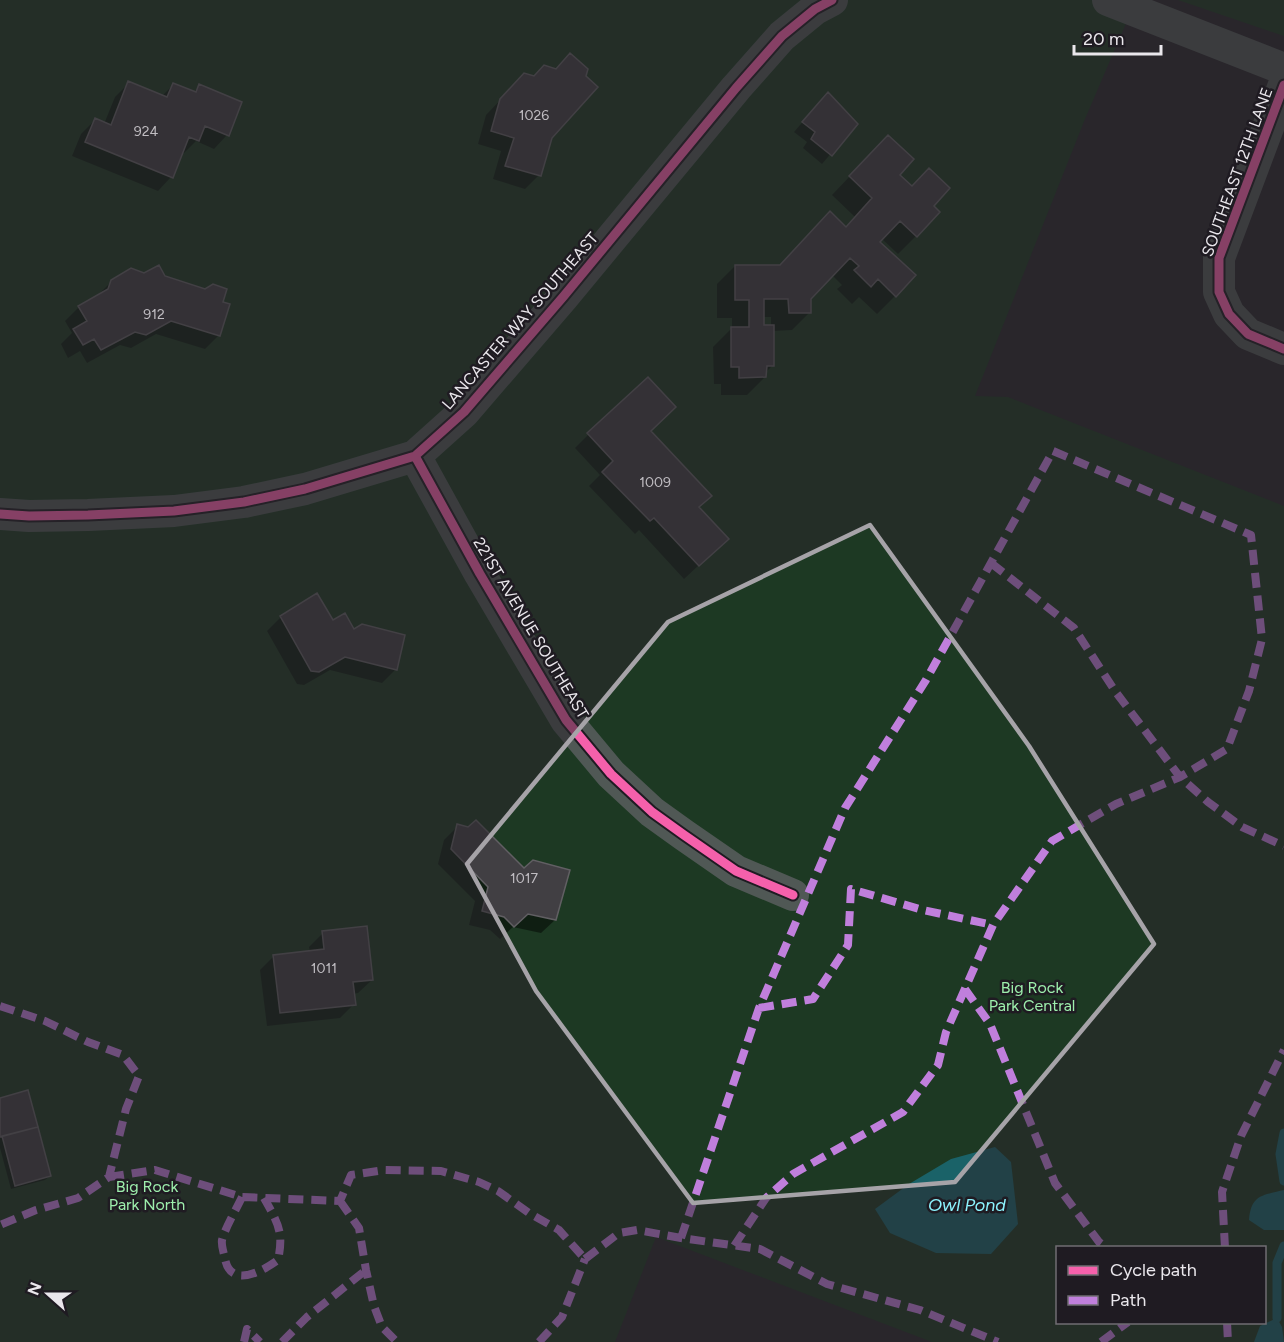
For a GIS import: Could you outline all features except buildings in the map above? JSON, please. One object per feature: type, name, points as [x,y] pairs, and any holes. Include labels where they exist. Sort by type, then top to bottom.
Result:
[{"type":"street","name":"LANCASTER WAY SOUTHEAST","points":[[0,514],[88,515],[174,511],[244,502],[305,489],[415,456],[464,412],[782,36],[814,9],[832,0]]},
{"type":"street","points":[[1108,0],[1284,69]]},
{"type":"street","name":"SOUTHEAST 12TH LANE","points":[[1284,86],[1219,258],[1219,292],[1229,314],[1248,334],[1284,349]]},
{"type":"street","name":"221ST AVENUE SOUTHEAST","points":[[415,456],[480,574],[567,720],[611,774],[652,812],[736,871],[793,895]]},
{"type":"highlighted area","points":[[870,525],[1029,746],[1154,944],[955,1182],[693,1203],[536,991],[467,864],[668,622]]},
{"type":"green space","points":[[0,0],[1136,0],[1085,119],[975,396],[1008,397],[1284,506],[1284,1342],[932,1342],[656,1237],[615,1342],[0,1342]]},
{"type":"green space","points":[[1178,0],[1284,0],[1284,36]]},
{"type":"water","name":"Owl Pond","points":[[995,1147],[1011,1162],[1018,1224],[991,1254],[936,1253],[890,1233],[875,1209],[909,1184],[951,1159]]},
{"type":"water","points":[[1284,1190],[1284,1230],[1264,1230],[1249,1220],[1255,1201],[1264,1195]]},
{"type":"water","points":[[1277,1318],[1282,1327],[1284,1342],[1254,1342],[1260,1326]]},
{"type":"waterway","points":[[1284,1133],[1280,1154],[1284,1181]]},
{"type":"waterway","points":[[1277,1318],[1277,1263],[1284,1246]]},
{"type":"marked path","points":[[681,1238],[759,1008],[845,808],[926,680],[1053,451],[1251,535],[1262,639],[1249,691],[1227,749],[1180,777],[1116,804],[1052,841],[993,925],[946,1032],[938,1065],[903,1112],[793,1174],[766,1198],[734,1246]]},
{"type":"marked path","points":[[991,563],[1074,628],[1115,691],[1180,777],[1208,802],[1242,827],[1284,846]]},
{"type":"marked path","points":[[759,1008],[813,999],[848,945],[851,889],[923,910],[993,925]]},
{"type":"marked path","points":[[965,989],[990,1024],[1055,1183],[1104,1246]]},
{"type":"marked path","points":[[0,1006],[45,1021],[88,1042],[123,1055],[139,1076],[126,1109],[109,1177],[78,1198],[36,1210],[0,1225]]},
{"type":"marked path","points":[[1225,1246],[1222,1192],[1241,1136],[1284,1050]]},
{"type":"marked path","points":[[109,1177],[155,1170],[242,1197],[340,1201],[351,1175],[385,1170],[441,1171],[479,1182],[498,1191],[529,1213],[559,1230],[585,1259]]},
{"type":"marked path","points":[[242,1197],[222,1240],[228,1268],[240,1275],[248,1275],[264,1269],[278,1260],[280,1235],[273,1214],[264,1198]]},
{"type":"marked path","points":[[340,1201],[359,1228],[374,1306],[382,1327],[397,1342]]},
{"type":"marked path","points":[[585,1259],[619,1233],[637,1230],[760,1249],[827,1284],[920,1310],[998,1342]]},
{"type":"marked path","points":[[539,1342],[562,1317],[585,1259]]},
{"type":"marked path","points":[[282,1342],[307,1317],[366,1270]]},
{"type":"marked path","points":[[1101,1342],[1125,1324]]},
{"type":"marked path","points":[[1227,1324],[1228,1342]]},
{"type":"marked path","points":[[244,1342],[247,1329],[260,1342]]},
{"type":"cycle path","points":[[0,514],[88,515],[174,511],[244,502],[305,489],[415,456],[464,412],[782,36],[815,9],[832,0]]},
{"type":"cycle path","points":[[1284,85],[1219,258],[1219,292],[1229,314],[1248,334],[1284,349]]},
{"type":"cycle path","points":[[415,456],[480,574],[566,720],[611,774],[652,812],[736,871],[793,895]]},
{"type":"park label","name":"Big Rock Park Central","points":[[1032,996]]},
{"type":"park label","name":"Big Rock Park North","points":[[147,1195]]}]
